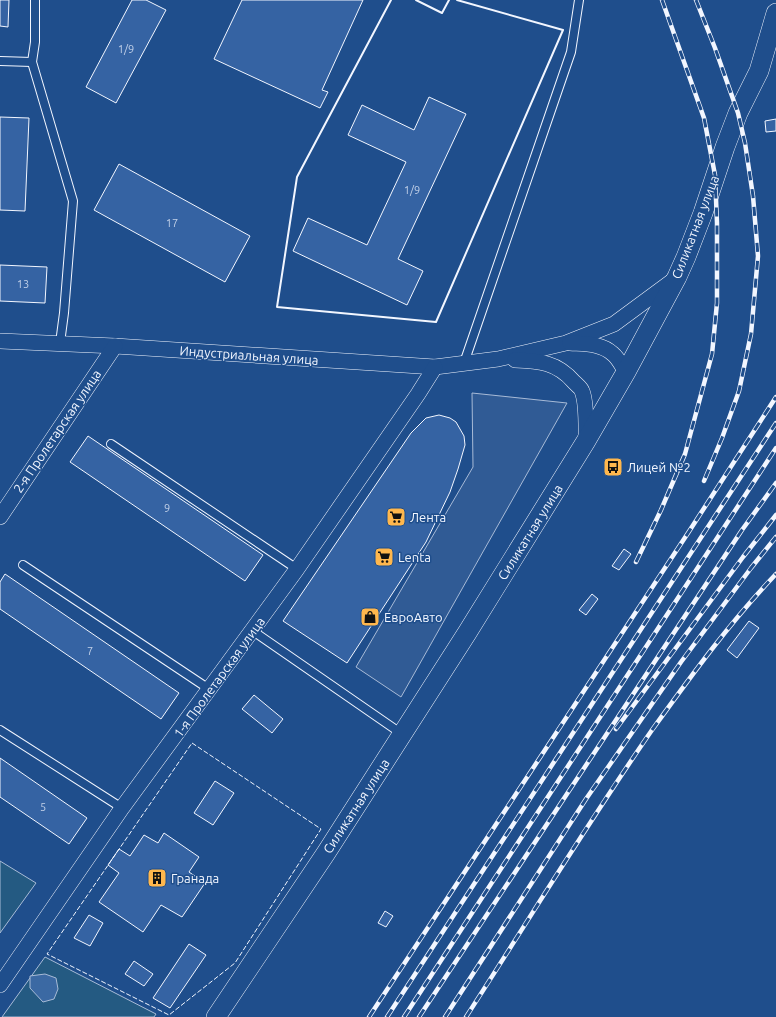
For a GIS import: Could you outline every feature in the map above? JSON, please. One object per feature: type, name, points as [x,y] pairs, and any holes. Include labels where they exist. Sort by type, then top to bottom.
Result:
[{"type":"street","name":"Силикатная улица","points":[[216,1017],[322,860],[467,633],[586,441],[626,372],[678,277],[736,120],[760,71],[776,13]]},
{"type":"street","name":"Индустриальная улица","points":[[0,341],[115,346],[435,367],[498,359],[566,343],[614,324],[678,277]]},
{"type":"street","name":"Индустриальная улица","points":[[566,343],[592,345],[603,348],[613,354],[626,372]]},
{"type":"street","name":"2-я Пролетарская улица","points":[[0,516],[115,346]]},
{"type":"street","name":"Индустриальная улица","points":[[498,359],[536,361],[556,366],[572,379],[582,391],[586,409],[586,441]]},
{"type":"street","name":"1-я Пролетарская улица","points":[[0,985],[122,808],[297,570],[435,367]]},
{"type":"lane","points":[[35,0],[35,42],[32,62],[73,201],[64,313],[60,343]]},
{"type":"lane","points":[[464,363],[571,52],[579,0]]},
{"type":"lane","points":[[0,61],[32,62]]},
{"type":"lane","points":[[111,444],[297,570]]},
{"type":"lane","points":[[22,565],[209,689]]},
{"type":"lane","points":[[253,631],[402,734]]},
{"type":"lane","points":[[0,730],[122,808]]},
{"type":"shaded area","points":[[472,393],[567,403],[401,697],[356,667],[473,467]]},
{"type":"shaded area","points":[[0,861],[36,883],[0,933]]},
{"type":"shaded area","points":[[45,957],[156,1014],[154,1017],[2,1017]]},
{"type":"shaded area","points":[[45,974],[56,978],[58,989],[54,999],[43,1002],[30,988],[30,976]]},
{"type":"building","points":[[0,0],[9,0],[8,27],[0,26]]},
{"type":"building","points":[[132,0],[146,0],[166,10],[116,103],[86,87]]},
{"type":"building","points":[[242,0],[363,0],[322,90],[328,92],[320,108],[214,59]]},
{"type":"building","points":[[429,97],[466,114],[398,259],[423,271],[407,305],[293,251],[308,218],[367,245],[406,162],[348,135],[362,105],[414,130]]},
{"type":"building","points":[[0,117],[29,118],[25,211],[0,210]]},
{"type":"building","points":[[776,119],[776,131],[766,132],[765,121]]},
{"type":"building","points":[[119,164],[250,236],[225,282],[94,210]]},
{"type":"building","points":[[0,265],[47,267],[45,303],[0,301]]},
{"type":"building","name":"Лента","points":[[439,415],[450,418],[456,422],[464,436],[465,445],[450,492],[426,542],[347,663],[283,621],[411,433],[426,418]]},
{"type":"building","points":[[88,436],[263,555],[245,581],[70,462]]},
{"type":"building","points":[[624,549],[631,554],[619,570],[612,566]]},
{"type":"building","points":[[5,574],[179,693],[161,719],[0,609],[0,582]]},
{"type":"building","points":[[592,594],[598,599],[586,615],[579,610]]},
{"type":"building","points":[[749,621],[759,628],[737,658],[727,650]]},
{"type":"building","points":[[254,695],[283,719],[272,733],[242,709]]},
{"type":"building","points":[[0,758],[87,818],[69,844],[0,797]]},
{"type":"building","points":[[215,781],[234,793],[213,825],[194,813]]},
{"type":"building","name":"Гранада","points":[[164,833],[199,857],[189,872],[205,883],[182,917],[161,905],[143,932],[99,902],[119,873],[108,865],[119,849],[130,856],[144,835],[158,843]]},
{"type":"building","points":[[385,911],[393,916],[386,927],[378,923]]},
{"type":"building","points":[[89,915],[103,923],[90,946],[74,938]]},
{"type":"building","points":[[189,944],[206,955],[170,1008],[153,998]]},
{"type":"building","points":[[134,961],[153,974],[144,986],[125,974]]},
{"type":"railway","points":[[636,562],[661,510],[685,454],[712,354],[717,303],[717,223],[715,175],[704,118],[662,0]]},
{"type":"railway","points":[[696,0],[738,113],[745,143],[753,196],[758,256],[751,334],[739,391],[704,481]]},
{"type":"railway","points":[[369,1017],[776,397]]},
{"type":"railway","points":[[387,1017],[776,423]]},
{"type":"railway","points":[[404,1017],[776,448]]},
{"type":"railway","points":[[419,1017],[742,530],[776,483]]},
{"type":"railway","points":[[616,729],[743,557],[776,515]]},
{"type":"railway","points":[[445,1017],[586,799],[681,662],[776,537]]},
{"type":"railway","points":[[466,1017],[581,837],[652,730],[727,630],[776,574]]},
{"type":"fence","points":[[192,743],[321,829],[235,963],[169,1015],[47,954],[192,743]]},
{"type":"wall","points":[[391,0],[297,177],[277,307],[436,322],[563,30],[457,0]]},
{"type":"wall","points":[[416,0],[442,13],[449,0]]},
{"type":"place","name":"Лицей №2","points":[[613,467]]},
{"type":"place","name":"Лента","points":[[396,517]]},
{"type":"place","name":"Lenta","points":[[384,557]]},
{"type":"place","name":"ЕвроАвто","points":[[370,617]]},
{"type":"place","name":"Гранада","points":[[157,878]]}]
